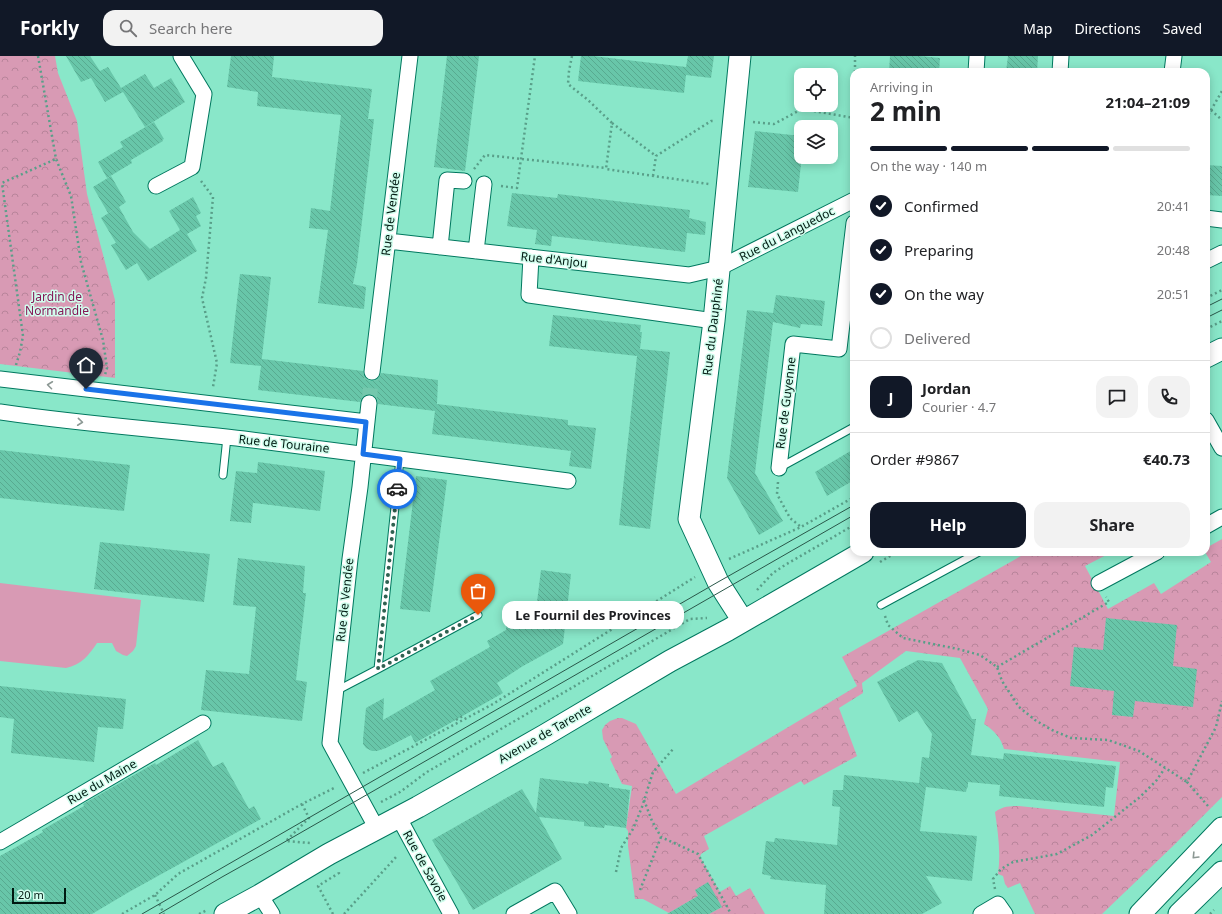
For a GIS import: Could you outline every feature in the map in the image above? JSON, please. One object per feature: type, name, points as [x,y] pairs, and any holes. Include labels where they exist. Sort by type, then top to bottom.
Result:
[{"type":"street","points":[[156,186],[192,167],[204,94],[181,56]]},
{"type":"street","name":"Rue de Vendée","points":[[372,372],[410,56]]},
{"type":"street","name":"Rue du Dauphiné","points":[[740,56],[720,268],[689,519],[722,590],[743,622]]},
{"type":"street","points":[[976,68],[977,56]]},
{"type":"street","points":[[1060,68],[1061,56]]},
{"type":"street","points":[[1172,68],[1174,56]]},
{"type":"street","points":[[440,247],[447,180],[464,181]]},
{"type":"street","points":[[476,251],[484,184]]},
{"type":"street","name":"Rue du Languedoc","points":[[720,268],[850,202]]},
{"type":"street","points":[[1210,218],[1222,220]]},
{"type":"street","name":"Rue d'Anjou","points":[[388,241],[689,275],[720,268]]},
{"type":"street","points":[[1210,259],[1222,253]]},
{"type":"street","points":[[531,257],[529,295],[714,321]]},
{"type":"street","name":"Rue de Guyenne","points":[[779,468],[793,344],[839,349],[850,288]]},
{"type":"street","points":[[1210,355],[1222,349]]},
{"type":"street","points":[[5,379],[366,422]]},
{"type":"street","name":"Rue de Vendée","points":[[369,403],[330,743],[377,829]]},
{"type":"street","name":"Rue de Touraine","points":[[0,412],[38,418],[227,437],[568,481]]},
{"type":"street","points":[[1210,429],[1222,448]]},
{"type":"street","points":[[1210,524],[1222,517]]},
{"type":"street","name":"Avenue de Tarente","points":[[219,910],[260,895],[329,854],[399,818],[583,713],[605,698],[743,622],[857,556]]},
{"type":"street","points":[[1100,583],[1150,556]]},
{"type":"street","name":"Rue du Maine","points":[[0,842],[204,723]]},
{"type":"street","name":"Rue de Savoie","points":[[399,818],[452,914]]},
{"type":"street","points":[[1140,914],[1222,828]]},
{"type":"street","points":[[1179,914],[1222,872]]},
{"type":"street","points":[[514,914],[555,891],[569,914]]},
{"type":"street","points":[[260,895],[272,914]]},
{"type":"street","points":[[981,914],[1002,909]]},
{"type":"lane","points":[[779,468],[850,429]]},
{"type":"lane","points":[[223,475],[227,437]]},
{"type":"lane","points":[[378,669],[400,459]]},
{"type":"lane","points":[[881,605],[972,556]]},
{"type":"lane","points":[[336,691],[478,615]]},
{"type":"path","points":[[38,56],[56,159],[70,196],[81,262],[103,340],[107,368],[102,391]]},
{"type":"path","points":[[484,184],[517,188],[535,56]]},
{"type":"path","points":[[572,56],[568,84],[588,100],[612,123],[656,156]]},
{"type":"path","points":[[855,68],[856,56]]},
{"type":"path","points":[[1222,91],[1211,110],[1222,120]]},
{"type":"path","points":[[606,168],[612,123]]},
{"type":"path","points":[[464,181],[485,155],[606,168],[727,187]]},
{"type":"path","points":[[5,379],[20,352],[23,336],[2,183],[56,159]]},
{"type":"path","points":[[192,167],[213,197],[206,278],[202,298],[217,363],[210,404]]},
{"type":"path","points":[[1210,296],[1222,290]]},
{"type":"path","points":[[1210,327],[1222,321]]},
{"type":"path","points":[[779,468],[777,494],[790,518],[801,527]]},
{"type":"path","points":[[122,914],[155,895],[178,874],[302,804],[353,786],[493,704],[711,566],[801,527],[850,499]]},
{"type":"path","points":[[755,591],[785,565],[850,527]]},
{"type":"path","points":[[997,667],[1109,602],[1100,583]]},
{"type":"path","points":[[881,605],[888,625],[902,638],[980,655],[997,667],[1002,681],[1019,707],[1035,720],[1052,730],[1072,738],[1108,740],[1139,751],[1187,782],[1208,806]]},
{"type":"path","points":[[367,810],[400,792],[434,768],[690,619],[712,616]]},
{"type":"path","points":[[1187,782],[1216,727],[1222,701]]},
{"type":"path","points":[[456,720],[463,716]]},
{"type":"path","points":[[616,872],[621,848],[633,829],[653,772],[674,748]]},
{"type":"path","points":[[1002,909],[993,879],[1001,869],[1012,862],[1057,854],[1092,835],[1140,797],[1156,781],[1164,768]]},
{"type":"path","points":[[644,800],[652,821],[661,837],[698,854],[730,912],[729,914]]},
{"type":"path","points":[[640,890],[661,837]]},
{"type":"path","points":[[344,914],[397,856]]},
{"type":"path","points":[[318,886],[333,914]]},
{"type":"path","points":[[155,895],[164,914]]},
{"type":"path","points":[[199,914],[219,910]]},
{"type":"green space","name":"Jardin de Normandie","points":[[0,56],[55,56],[58,73],[77,121],[87,194],[115,300],[115,378],[0,364]]},
{"type":"green space","points":[[1222,539],[1222,797],[1102,914],[1035,914],[1020,883],[1008,888],[1005,884],[1003,876],[998,874],[999,851],[995,812],[1004,807],[1019,806],[1114,816],[1120,762],[1004,749],[997,735],[984,724],[988,709],[960,658],[906,651],[862,683],[863,693],[839,708],[857,756],[804,785],[801,781],[704,836],[709,849],[701,854],[700,857],[720,892],[730,886],[736,896],[750,888],[765,914],[709,914],[722,907],[698,896],[669,913],[643,899],[635,899],[628,846],[628,831],[626,828],[632,786],[622,784],[610,759],[612,757],[603,739],[602,730],[605,725],[618,718],[622,718],[636,724],[676,794],[857,686],[842,657],[1021,556],[1104,556],[1085,566],[1108,609],[1154,583],[1161,594],[1211,562],[1207,556],[1210,556],[1210,546]]},
{"type":"green space","points":[[0,583],[141,600],[136,646],[127,656],[116,651],[112,643],[97,643],[84,659],[76,665],[66,668],[0,661]]},
{"type":"building","points":[[66,56],[90,56],[100,71],[108,67],[121,88],[145,74],[154,88],[171,78],[185,102],[145,127],[123,92],[105,102],[91,78],[81,82]]},
{"type":"building","points":[[231,56],[274,56],[272,77],[372,89],[368,119],[374,119],[357,264],[353,284],[366,287],[364,309],[318,303],[328,230],[309,228],[311,208],[330,211],[341,115],[257,106],[258,92],[227,87]]},
{"type":"building","points":[[447,56],[479,56],[465,171],[434,167]]},
{"type":"building","points":[[581,56],[593,56],[686,67],[688,56],[714,56],[711,78],[686,75],[684,93],[578,81]]},
{"type":"building","points":[[890,56],[940,58],[939,68],[889,68]]},
{"type":"building","points":[[1008,56],[1038,56],[1037,68],[1006,68]]},
{"type":"building","points":[[154,122],[164,139],[162,140],[163,141],[131,160],[132,163],[107,178],[98,162],[123,147],[120,142]]},
{"type":"building","points":[[755,131],[794,135],[794,164],[801,164],[798,192],[748,187]]},
{"type":"building","points":[[1210,165],[1222,166],[1222,196],[1210,195]]},
{"type":"building","points":[[111,176],[126,202],[119,207],[133,232],[150,249],[180,230],[169,211],[193,197],[201,213],[196,216],[201,226],[187,234],[197,251],[148,281],[137,263],[126,270],[111,245],[116,243],[101,218],[116,208],[108,213],[93,187]]},
{"type":"building","points":[[512,193],[557,198],[558,194],[690,210],[689,218],[706,222],[705,235],[687,233],[685,252],[552,236],[551,246],[535,244],[537,230],[507,226]]},
{"type":"building","points":[[240,274],[271,277],[261,366],[230,363]]},
{"type":"building","points":[[776,295],[825,301],[822,326],[801,324],[800,328],[773,322],[755,473],[783,521],[759,535],[727,478],[747,310],[773,313]]},
{"type":"building","points":[[553,315],[641,325],[640,332],[642,332],[640,349],[670,352],[650,529],[619,525],[637,356],[549,346]]},
{"type":"building","points":[[262,359],[363,371],[366,379],[371,381],[376,380],[381,373],[438,380],[437,404],[568,420],[568,425],[596,428],[591,469],[569,466],[571,451],[432,434],[435,411],[378,404],[377,399],[370,394],[365,395],[360,402],[258,390]]},
{"type":"building","points":[[0,450],[130,465],[124,511],[0,498]]},
{"type":"building","points":[[850,451],[850,482],[827,496],[815,472]]},
{"type":"building","points":[[258,462],[325,471],[320,511],[253,503],[251,523],[230,521],[236,471],[257,473]]},
{"type":"building","points":[[416,476],[447,480],[430,612],[400,609]]},
{"type":"building","points":[[100,542],[210,554],[204,602],[94,589]]},
{"type":"building","points":[[238,558],[305,566],[303,593],[306,593],[296,680],[307,682],[302,721],[201,710],[206,670],[249,674],[256,607],[233,605]]},
{"type":"building","points":[[541,570],[571,574],[563,644],[523,666],[497,683],[503,693],[415,743],[411,735],[377,751],[372,751],[366,748],[363,744],[363,739],[366,708],[384,698],[383,720],[435,690],[430,681],[490,647],[487,641],[506,630],[509,606],[536,610]]},
{"type":"building","points":[[1106,618],[1177,625],[1173,666],[1197,669],[1193,707],[1135,701],[1133,717],[1112,715],[1114,691],[1070,686],[1074,647],[1103,650]]},
{"type":"building","points":[[918,660],[942,663],[972,719],[976,719],[971,755],[1003,759],[1004,753],[1116,766],[1113,788],[1106,787],[1104,807],[999,796],[1000,785],[968,782],[966,792],[926,787],[920,831],[977,836],[972,881],[926,876],[942,903],[922,914],[824,914],[826,885],[770,879],[771,876],[762,874],[766,841],[774,842],[775,838],[837,845],[840,807],[832,806],[833,790],[843,790],[844,775],[919,783],[922,757],[929,758],[932,734],[917,711],[899,722],[877,682]]},
{"type":"building","points":[[0,686],[126,699],[123,729],[98,727],[94,762],[11,753],[14,719],[0,717]]},
{"type":"building","points":[[198,740],[213,767],[223,762],[249,809],[254,806],[261,819],[92,914],[0,914],[0,856],[43,832],[42,830],[84,806],[83,804],[155,763],[156,765]]},
{"type":"building","points":[[540,778],[588,784],[589,781],[609,784],[609,787],[630,790],[626,828],[605,825],[604,828],[584,826],[584,822],[539,817],[562,859],[473,910],[432,840],[522,789],[536,813]]},
{"type":"building","points":[[708,882],[722,907],[709,914],[667,914],[698,896],[695,890]]},
{"type":"tunnel","points":[[369,403],[372,372]]},
{"type":"tram line","points":[[1210,305],[1222,299]]},
{"type":"tram line","points":[[1210,316],[1222,310]]},
{"type":"tram line","points":[[142,914],[850,507]]},
{"type":"tram line","points":[[159,914],[850,517]]},
{"type":"way so far","points":[[397,489],[378,669],[478,615]]},
{"type":"place","name":"Le Fournil des Provinces","points":[[478,615]]},
{"type":"route","points":[[86,389],[366,422],[363,454],[400,459],[397,489]]}]
